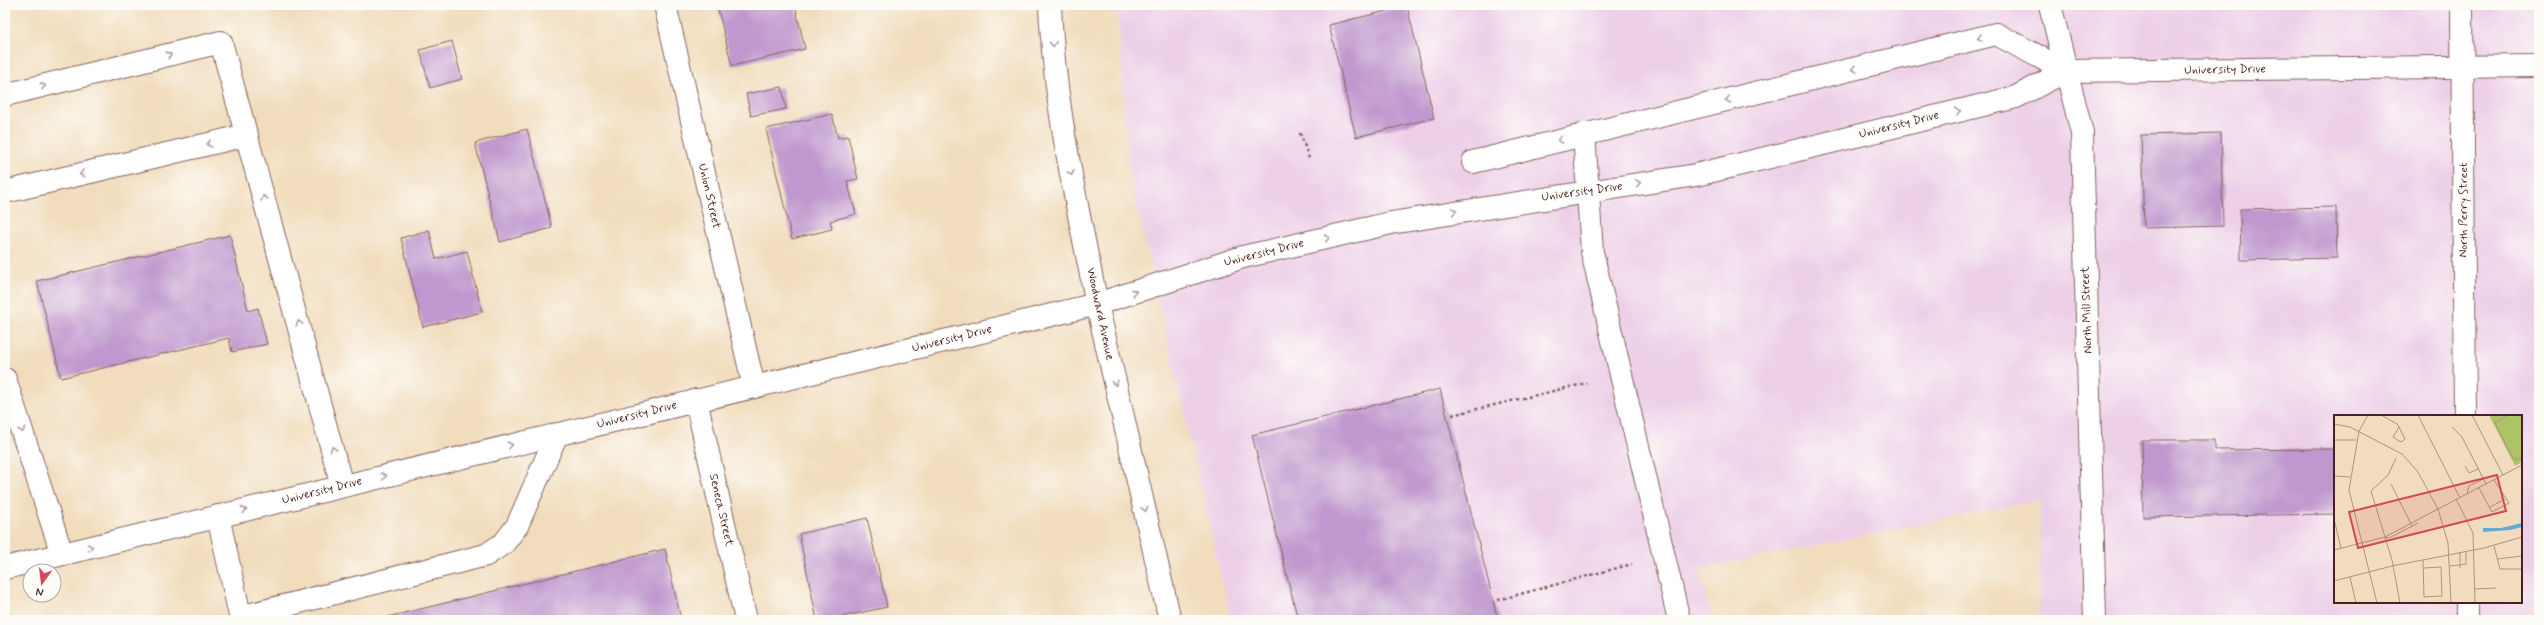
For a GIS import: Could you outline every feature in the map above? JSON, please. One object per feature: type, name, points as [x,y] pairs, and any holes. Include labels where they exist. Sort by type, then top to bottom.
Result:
[{"type":"main road","name":"Union Street","points":[[665,5],[754,387]]},
{"type":"main road","name":"Woodward Avenue","points":[[1050,5],[1059,98],[1067,156],[1097,304],[1170,620]]},
{"type":"main road","name":"North Mill Street","points":[[2050,5],[2082,133],[2094,620]]},
{"type":"main road","name":"North Perry Street","points":[[2462,5],[2465,415]]},
{"type":"main road","points":[[1473,162],[1996,34],[2066,71]]},
{"type":"main road","points":[[5,95],[221,42],[342,486]]},
{"type":"main road","name":"University Drive","points":[[5,568],[1097,304],[1243,257],[1391,223],[1696,175],[2016,97],[2066,71],[2539,66]]},
{"type":"main road","points":[[1584,134],[1594,263],[1679,620]]},
{"type":"main road","points":[[5,192],[247,135]]},
{"type":"main road","points":[[5,379],[62,554]]},
{"type":"main road","name":"Seneca Street","points":[[696,400],[746,620]]},
{"type":"main road","points":[[218,516],[241,619],[486,555],[495,550],[517,526],[557,434]]},
{"type":"main road","points":[[2467,603],[2467,620]]},
{"type":"path","points":[[1300,133],[1309,158]]},
{"type":"path","points":[[1452,415],[1590,382]]},
{"type":"path","points":[[1498,600],[1634,563]]},
{"type":"shaded area","points":[[1117,5],[2539,5],[2539,620],[2039,620],[2040,500],[1700,569],[1712,620],[1231,620],[1129,170]]},
{"type":"building","points":[[717,5],[795,5],[805,49],[732,66]]},
{"type":"building","points":[[1407,6],[1434,118],[1356,137],[1329,25]]},
{"type":"building","points":[[452,41],[462,79],[430,88],[420,50]]},
{"type":"building","points":[[782,87],[786,109],[751,116],[746,94]]},
{"type":"building","points":[[832,114],[838,138],[848,136],[858,179],[847,181],[856,214],[830,221],[832,229],[792,239],[766,129]]},
{"type":"building","points":[[527,129],[552,228],[500,242],[475,143]]},
{"type":"building","points":[[2221,133],[2223,226],[2144,228],[2141,135]]},
{"type":"building","points":[[2336,207],[2337,258],[2241,260],[2240,209]]},
{"type":"building","points":[[429,230],[436,259],[467,251],[482,312],[423,327],[401,238]]},
{"type":"building","points":[[230,235],[248,311],[258,308],[267,344],[232,352],[229,338],[61,378],[37,281]]},
{"type":"building","points":[[1440,389],[1498,620],[1298,620],[1252,435]]},
{"type":"building","points":[[2142,440],[2215,440],[2215,450],[2334,449],[2334,514],[2143,517]]},
{"type":"building","points":[[867,518],[887,607],[827,620],[817,620],[799,534]]},
{"type":"building","points":[[665,549],[681,620],[380,620],[380,619]]}]
